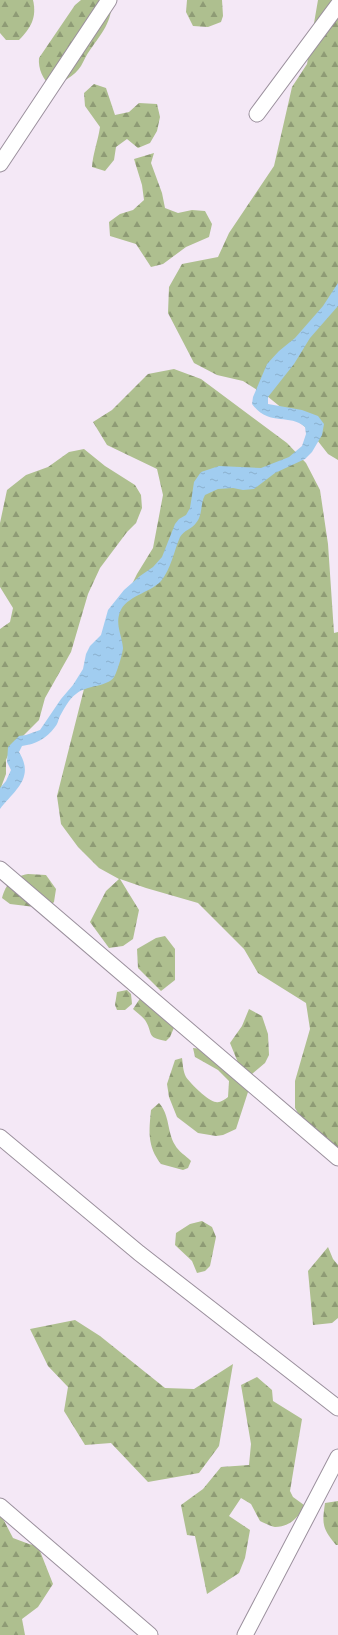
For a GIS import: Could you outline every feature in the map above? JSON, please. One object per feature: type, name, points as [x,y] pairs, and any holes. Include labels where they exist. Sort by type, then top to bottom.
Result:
[{"type":"street","points":[[0,164],[109,0]]},
{"type":"street","points":[[257,114],[338,5]]},
{"type":"street","points":[[0,869],[338,1158]]},
{"type":"street","points":[[0,1137],[139,1253],[338,1408]]},
{"type":"street","points":[[245,1635],[338,1457]]},
{"type":"street","points":[[0,1506],[150,1635]]},
{"type":"green space","points":[[0,0],[33,0],[34,12],[32,22],[30,27],[19,40],[6,40],[0,33]]},
{"type":"green space","points":[[81,0],[112,0],[112,8],[106,27],[78,70],[68,79],[51,87],[42,74],[39,66],[39,58],[75,5]]},
{"type":"green space","points":[[187,0],[222,0],[223,16],[221,22],[208,27],[193,26],[186,12]]},
{"type":"green space","points":[[318,0],[338,0],[338,460],[328,454],[310,431],[267,396],[243,381],[217,375],[194,363],[168,313],[169,287],[182,264],[218,257],[229,233],[274,166],[292,87],[307,64]]},
{"type":"green space","points":[[94,84],[106,88],[115,115],[129,112],[139,103],[157,104],[160,117],[157,131],[150,143],[138,148],[127,139],[116,147],[114,160],[105,171],[92,167],[100,127],[85,106],[84,93]]},
{"type":"green space","points":[[154,153],[151,163],[162,193],[165,208],[178,213],[192,210],[205,211],[212,224],[209,237],[186,247],[163,264],[151,267],[136,244],[110,236],[109,222],[120,214],[133,210],[144,200],[142,185],[134,159]]},
{"type":"green space","points":[[174,369],[201,379],[287,443],[306,463],[320,490],[328,544],[334,633],[338,632],[338,1150],[309,1132],[295,1108],[295,1081],[310,1029],[306,1003],[258,973],[244,949],[198,903],[120,879],[139,910],[133,939],[123,946],[109,948],[90,922],[106,891],[119,879],[99,868],[78,847],[61,824],[57,796],[88,673],[137,574],[153,548],[163,495],[157,469],[107,445],[93,422],[112,410],[148,374]]},
{"type":"green space","points":[[84,449],[105,466],[135,485],[141,495],[142,508],[136,523],[127,532],[100,568],[88,594],[71,652],[45,698],[39,720],[11,748],[6,760],[6,774],[0,790],[0,629],[10,622],[13,608],[0,587],[0,523],[7,490],[26,475],[48,467],[69,452]]},
{"type":"green space","points":[[28,874],[46,875],[56,889],[54,902],[49,907],[43,908],[10,904],[2,898],[6,888],[14,879]]},
{"type":"green space","points":[[165,936],[175,949],[175,980],[161,991],[138,968],[137,949],[156,938]]},
{"type":"green space","points":[[127,990],[131,994],[132,1004],[125,1010],[117,1010],[115,1005],[117,992]]},
{"type":"green space","points":[[141,997],[176,1023],[170,1037],[166,1041],[159,1040],[152,1036],[145,1020],[133,1009]]},
{"type":"green space","points":[[249,1009],[262,1016],[268,1034],[269,1055],[265,1063],[252,1074],[247,1074],[239,1065],[230,1043],[242,1026]]},
{"type":"green space","points":[[193,1048],[212,1050],[249,1085],[236,1129],[223,1135],[216,1136],[198,1133],[177,1117],[169,1097],[167,1084],[175,1060],[182,1058],[186,1077],[200,1092],[216,1102],[220,1102],[228,1097],[229,1081],[218,1070],[195,1057]]},
{"type":"green space","points":[[159,1103],[167,1118],[172,1140],[176,1147],[191,1161],[188,1168],[183,1170],[161,1164],[153,1151],[150,1138],[151,1110]]},
{"type":"green space","points":[[202,1221],[212,1227],[216,1237],[210,1266],[205,1271],[197,1273],[192,1261],[175,1245],[176,1233],[190,1224]]},
{"type":"green space","points":[[328,1247],[333,1259],[338,1265],[338,1318],[332,1323],[313,1325],[308,1271]]},
{"type":"green space","points":[[75,1320],[100,1336],[165,1388],[194,1389],[233,1364],[219,1446],[199,1473],[148,1482],[111,1443],[85,1445],[64,1411],[68,1387],[48,1366],[30,1329]]},
{"type":"green space","points":[[257,1377],[272,1390],[273,1401],[302,1419],[290,1491],[293,1497],[304,1505],[297,1517],[285,1525],[275,1527],[260,1521],[251,1504],[241,1498],[229,1516],[250,1530],[245,1558],[239,1573],[207,1594],[195,1536],[187,1535],[181,1505],[203,1489],[221,1467],[249,1465],[251,1444],[241,1385]]},
{"type":"green space","points":[[338,1501],[338,1545],[336,1545],[324,1526],[323,1516],[325,1503]]},
{"type":"green space","points":[[0,1513],[13,1538],[38,1546],[53,1584],[38,1607],[22,1619],[25,1635],[0,1635]]},
{"type":"water","points":[[338,283],[338,306],[310,338],[294,364],[268,397],[268,404],[302,410],[318,416],[324,424],[322,435],[312,452],[305,459],[275,473],[254,489],[218,489],[205,495],[198,520],[180,537],[170,565],[161,581],[151,589],[127,602],[120,612],[118,626],[123,648],[120,662],[114,677],[107,683],[85,689],[76,694],[67,704],[56,726],[48,735],[32,744],[22,746],[19,752],[25,769],[24,776],[17,789],[0,809],[0,788],[6,781],[11,770],[7,762],[8,747],[19,736],[40,730],[61,699],[73,685],[83,669],[86,654],[90,646],[101,635],[108,610],[124,590],[153,567],[162,557],[175,524],[179,519],[186,515],[190,508],[194,482],[201,472],[219,466],[261,468],[289,457],[302,446],[306,434],[305,427],[299,423],[272,418],[265,415],[252,404],[253,397],[267,364],[279,351],[295,338],[323,306]]}]
